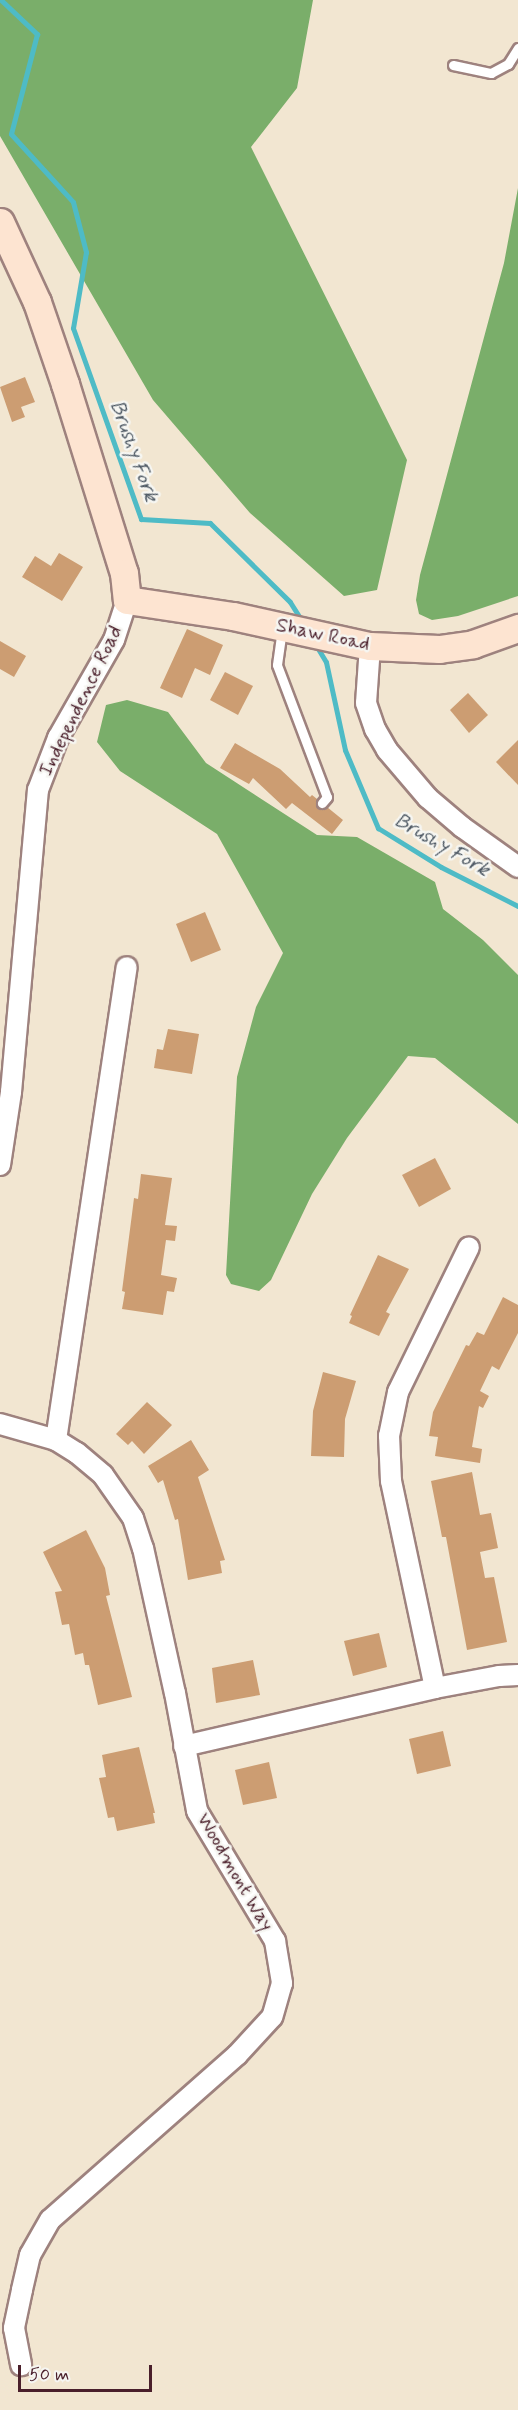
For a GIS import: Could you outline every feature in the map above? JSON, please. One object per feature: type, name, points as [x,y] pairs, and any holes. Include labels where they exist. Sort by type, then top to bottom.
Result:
[{"type":"main road","name":"Independence Road","points":[[0,222],[37,302],[65,384],[124,573],[127,600]]},
{"type":"main road","name":"Shaw Road","points":[[127,600],[233,616],[370,646],[439,649],[473,644],[518,628]]},
{"type":"street","name":"Independence Road","points":[[0,1165],[11,1092],[38,790],[58,738],[114,640],[127,600]]},
{"type":"street","points":[[370,646],[366,703],[375,729],[387,750],[428,798],[462,827],[518,867]]},
{"type":"street","points":[[56,1440],[127,967]]},
{"type":"street","points":[[435,1688],[391,1481],[388,1436],[398,1392],[470,1247]]},
{"type":"street","name":"Woodmont Way","points":[[0,1424],[56,1440],[77,1453],[103,1475],[133,1518],[145,1558],[197,1811],[275,1941],[282,1983],[272,2017],[237,2055],[50,2220],[30,2255],[14,2328],[21,2365]]},
{"type":"street","points":[[184,1746],[435,1688],[499,1676],[518,1675]]},
{"type":"lane","points":[[453,65],[491,73],[508,64],[518,48]]},
{"type":"lane","points":[[282,626],[277,665],[327,797],[322,803]]},
{"type":"green space","points":[[0,0],[313,0],[297,88],[251,147],[407,460],[377,590],[344,596],[250,513],[153,400],[0,136]]},
{"type":"green space","points":[[518,188],[518,596],[458,616],[432,620],[419,614],[416,600],[420,575],[504,263]]},
{"type":"green space","points":[[127,700],[168,712],[206,763],[317,835],[357,837],[435,882],[443,909],[483,940],[518,975],[518,1124],[435,1058],[408,1056],[347,1138],[312,1194],[271,1280],[259,1291],[231,1284],[226,1275],[237,1077],[256,1007],[283,953],[217,834],[120,771],[97,742],[106,705]]},
{"type":"building","points":[[25,377],[35,402],[21,407],[25,417],[12,422],[0,387]]},
{"type":"building","points":[[59,553],[83,567],[62,601],[22,577],[35,556],[51,566]]},
{"type":"building","points":[[187,629],[223,645],[210,675],[195,668],[182,698],[160,688]]},
{"type":"building","points":[[0,641],[26,656],[14,677],[0,669]]},
{"type":"building","points":[[225,672],[253,686],[238,715],[210,700]]},
{"type":"building","points":[[468,693],[488,715],[469,733],[450,710]]},
{"type":"building","points":[[518,740],[518,785],[496,762]]},
{"type":"building","points":[[235,743],[280,769],[310,797],[312,795],[317,799],[318,808],[327,807],[343,820],[332,834],[292,803],[286,809],[253,778],[249,784],[220,768]]},
{"type":"building","points":[[205,912],[221,950],[191,962],[176,924]]},
{"type":"building","points":[[168,1029],[199,1034],[192,1074],[154,1068],[157,1049],[163,1050]]},
{"type":"building","points":[[435,1158],[451,1189],[419,1207],[402,1175]]},
{"type":"building","points":[[141,1174],[172,1178],[165,1225],[177,1226],[175,1241],[166,1240],[161,1275],[177,1278],[174,1292],[167,1291],[163,1315],[122,1309],[125,1292],[122,1291],[134,1198],[138,1199]]},
{"type":"building","points":[[378,1255],[409,1269],[386,1312],[390,1314],[379,1336],[349,1323],[352,1316],[350,1315]]},
{"type":"building","points":[[503,1297],[518,1305],[518,1333],[499,1370],[492,1366],[480,1391],[489,1396],[483,1408],[479,1406],[472,1447],[482,1449],[480,1463],[435,1456],[438,1437],[429,1436],[433,1412],[466,1345],[469,1346],[477,1332],[484,1335]]},
{"type":"building","points":[[323,1372],[356,1381],[345,1419],[344,1457],[311,1456],[313,1411]]},
{"type":"building","points":[[147,1402],[172,1425],[144,1454],[132,1441],[128,1445],[116,1434]]},
{"type":"building","points":[[191,1440],[209,1470],[198,1477],[225,1560],[220,1561],[222,1573],[188,1580],[178,1519],[175,1520],[163,1480],[158,1483],[148,1466]]},
{"type":"building","points":[[472,1472],[480,1515],[491,1513],[498,1548],[480,1552],[485,1578],[494,1577],[507,1642],[467,1650],[446,1537],[442,1537],[431,1481]]},
{"type":"building","points":[[86,1530],[105,1568],[110,1595],[106,1596],[132,1697],[98,1705],[89,1665],[85,1665],[83,1653],[75,1655],[69,1624],[62,1625],[55,1592],[62,1591],[43,1552]]},
{"type":"building","points":[[379,1633],[387,1667],[353,1676],[344,1641]]},
{"type":"building","points":[[253,1660],[260,1695],[216,1703],[212,1668]]},
{"type":"building","points":[[443,1731],[451,1766],[417,1774],[409,1739]]},
{"type":"building","points":[[139,1747],[155,1813],[153,1813],[155,1823],[117,1831],[114,1817],[108,1818],[99,1778],[106,1777],[102,1755]]},
{"type":"building","points":[[269,1762],[277,1798],[243,1805],[235,1770]]},
{"type":"waterway","name":"Brushy Fork","points":[[1,0],[37,34],[11,134],[73,202],[86,252],[73,328],[141,519],[210,523],[290,602],[302,621]]},
{"type":"waterway","name":"Brushy Fork","points":[[314,642],[326,662],[345,750],[378,828],[441,867],[518,906]]}]
